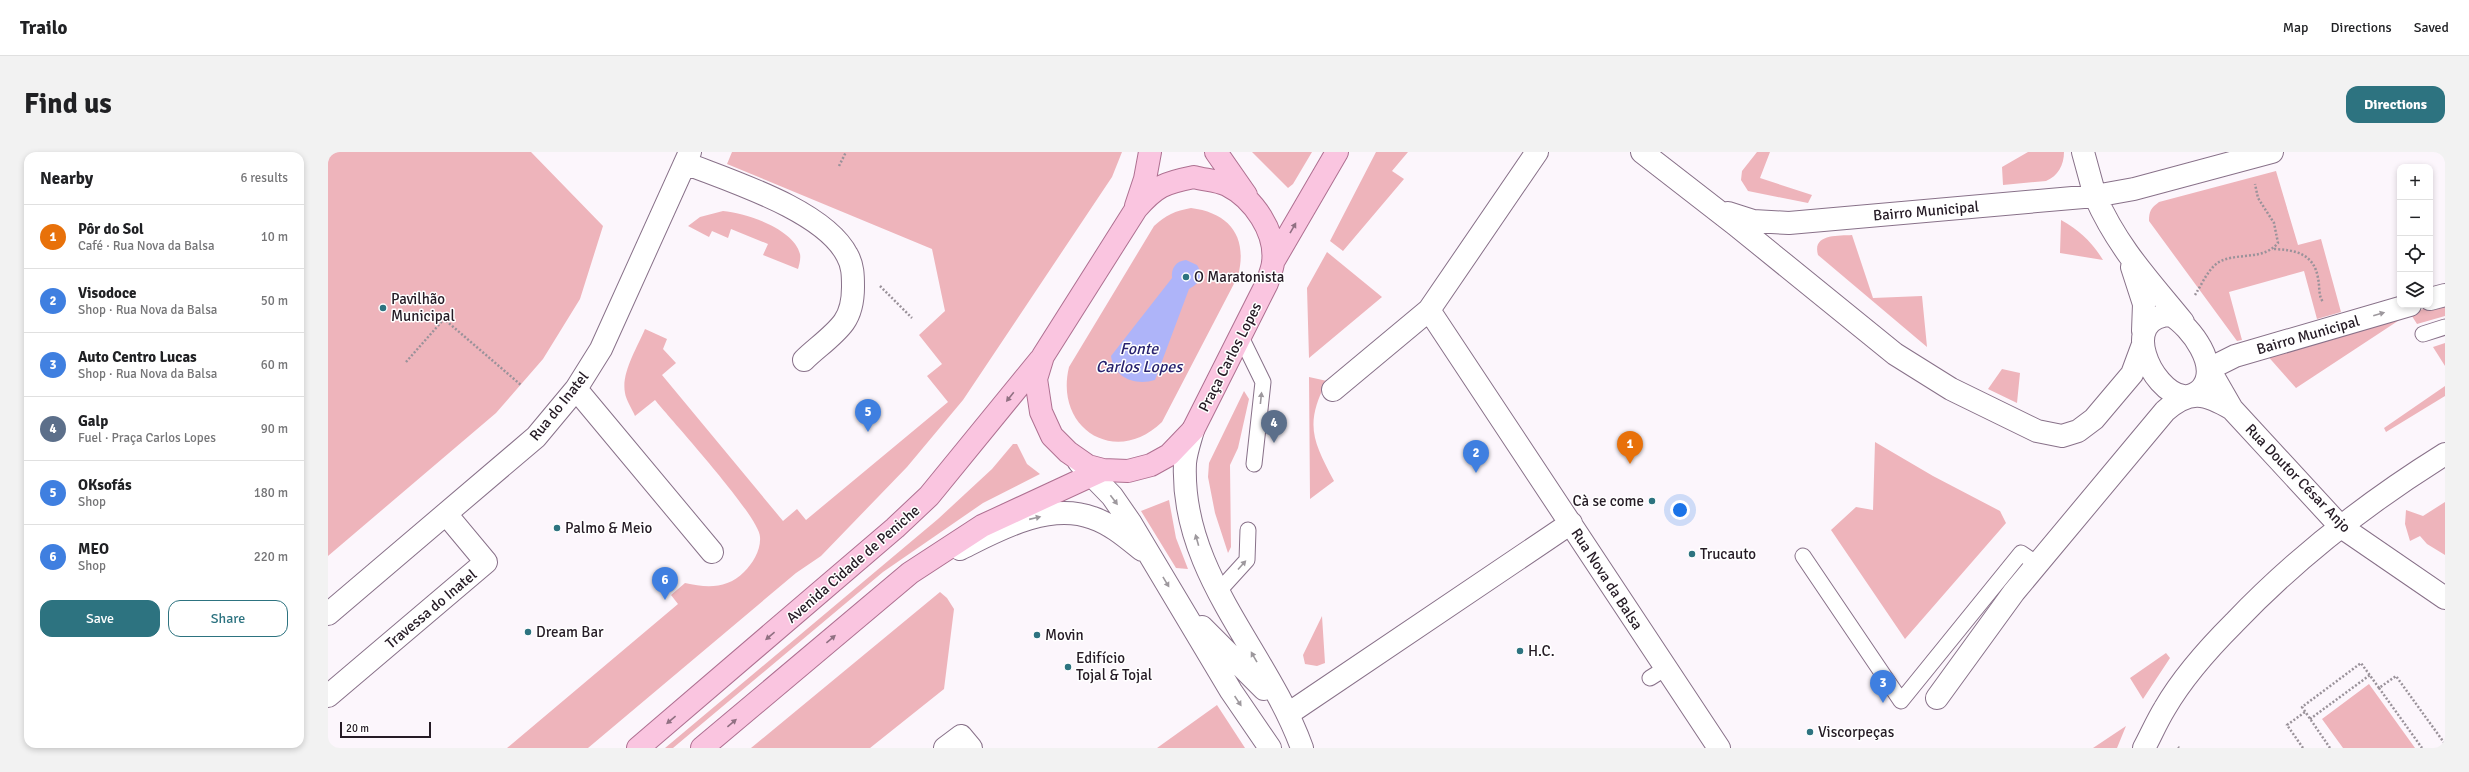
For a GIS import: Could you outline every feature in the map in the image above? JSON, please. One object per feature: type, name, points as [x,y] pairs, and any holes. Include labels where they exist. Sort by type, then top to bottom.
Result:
[{"type":"main road","points":[[1134,211],[1145,179],[1150,152]]},
{"type":"main road","points":[[1273,262],[1337,152]]},
{"type":"main road","points":[[1194,177],[1219,153],[1254,207]]},
{"type":"main road","name":"Praça Carlos Lopes","points":[[1194,177],[1227,185],[1254,207],[1266,225],[1271,242],[1273,262],[1267,283],[1193,430],[1169,455],[1151,465],[1128,471],[1097,473],[1068,452],[1052,436],[1041,412],[1036,379],[1043,356],[1134,211],[1151,191],[1171,182],[1194,177]]},
{"type":"main road","name":"Avenida Cidade de Peniche","points":[[638,748],[861,559],[924,501],[1043,356]]},
{"type":"main road","points":[[702,748],[910,573],[982,526],[1097,473]]},
{"type":"street","points":[[1333,390],[1429,310],[1537,152]]},
{"type":"street","points":[[1642,152],[1775,256],[1895,354],[1951,389],[2037,431],[2062,436],[2078,431],[2094,419],[2126,381],[2136,366],[2143,339],[2150,321],[2158,316],[2171,315],[2183,322]]},
{"type":"street","points":[[1938,698],[2014,592],[2165,411],[2180,399],[2193,395],[2206,382],[2208,369],[2198,345],[2183,322],[2127,255],[2108,225],[2095,196],[2083,152]]},
{"type":"street","name":"Bairro Municipal","points":[[1713,207],[1753,221],[1789,223],[2095,196],[2134,189],[2272,152]]},
{"type":"street","points":[[687,158],[805,215],[829,234],[847,254],[853,272],[851,308],[844,322],[804,360]]},
{"type":"street","name":"Rua do Inatel","points":[[328,614],[536,437],[576,389],[601,349],[687,158]]},
{"type":"street","points":[[1775,256],[1769,245],[1770,235],[1775,227],[1789,223]]},
{"type":"street","points":[[2127,255],[2144,304],[2143,339],[2147,361],[2167,391],[2168,401],[2165,411]]},
{"type":"street","points":[[2433,298],[2445,295]]},
{"type":"street","name":"Bairro Municipal","points":[[2208,369],[2235,356],[2400,308]]},
{"type":"street","name":"Rua Nova da Balsa","points":[[1429,310],[1571,523],[1658,673],[1719,748]]},
{"type":"street","name":"Rua Doutor César Anjo","points":[[2208,369],[2232,409],[2340,526],[2445,598]]},
{"type":"street","points":[[2126,381],[2138,376],[2160,380],[2174,393],[2184,396],[2193,395],[2211,398],[2232,409]]},
{"type":"street","points":[[576,389],[712,552]]},
{"type":"street","points":[[1193,430],[1185,461],[1191,518],[1200,552],[1217,593],[1288,714],[1302,748]]},
{"type":"street","points":[[2144,748],[2166,707],[2213,645],[2291,567],[2340,526],[2394,486],[2445,454]]},
{"type":"street","points":[[1097,473],[1182,607],[1231,691],[1270,748]]},
{"type":"street","points":[[910,573],[1012,525],[1036,517],[1055,514],[1078,513],[1094,518],[1117,530],[1151,557]]},
{"type":"street","name":"Travessa do Inatel","points":[[328,696],[486,562],[446,514]]},
{"type":"street","points":[[1288,714],[1571,523]]},
{"type":"street","points":[[1182,607],[1288,714]]},
{"type":"street","points":[[945,748],[961,736],[971,748]]},
{"type":"lane","points":[[2424,334],[2445,327]]},
{"type":"lane","points":[[1240,335],[1263,382],[1254,464]]},
{"type":"lane","points":[[1217,593],[1247,560],[1248,530]]},
{"type":"lane","points":[[1803,556],[1901,701],[2021,553],[2037,564]]},
{"type":"path","points":[[839,166],[846,152]]},
{"type":"path","points":[[2255,181],[2258,198],[2274,223],[2278,243],[2273,249]]},
{"type":"path","points":[[2193,299],[2209,273],[2219,263],[2273,249],[2300,252],[2309,258],[2319,279],[2320,298],[2325,306]]},
{"type":"path","points":[[406,362],[444,319],[520,385]]},
{"type":"path","points":[[2330,748],[2302,707],[2361,663],[2422,748]]},
{"type":"path","points":[[2310,720],[2370,675]]},
{"type":"path","points":[[2379,688],[2396,676],[2445,744]]},
{"type":"path","points":[[2303,748],[2287,725],[2305,712]]},
{"type":"shaded area","points":[[328,152],[531,152],[603,226],[580,299],[543,359],[496,413],[328,556]]},
{"type":"shaded area","points":[[732,152],[1122,152],[1112,177],[963,400],[907,467],[821,556],[796,573],[588,748],[507,748],[678,604],[671,595],[685,583],[701,586],[716,586],[731,582],[744,572],[758,551],[760,537],[756,526],[746,510],[714,469],[655,400],[635,416],[627,399],[624,385],[630,361],[645,329],[667,339],[663,349],[676,363],[662,375],[783,521],[797,509],[806,520],[948,402],[927,376],[942,364],[919,335],[945,311],[932,249],[727,164]]},
{"type":"shaded area","points":[[1252,152],[1312,152],[1293,184],[1288,188]]},
{"type":"shaded area","points":[[1376,152],[1408,152],[1392,171],[1404,179],[1343,251],[1330,241]]},
{"type":"shaded area","points":[[1757,152],[1770,152],[1760,178],[1812,195],[1808,203],[1748,191],[1741,180],[1742,171]]},
{"type":"shaded area","points":[[2028,152],[2064,152],[2060,170],[2046,181],[2003,185],[2002,167]]},
{"type":"shaded area","points":[[2276,171],[2298,245],[2321,239],[2341,312],[2317,319],[2304,271],[2229,292],[2242,340],[2237,341],[2149,221],[2149,215],[2152,208],[2159,202]]},
{"type":"shaded area","points":[[1191,208],[1216,215],[1226,221],[1233,229],[1238,239],[1240,250],[1238,276],[1162,422],[1144,435],[1126,441],[1108,441],[1093,435],[1080,424],[1071,408],[1067,389],[1069,367],[1154,226],[1171,214]]},
{"type":"shaded area","points":[[723,211],[733,212],[756,219],[779,230],[789,237],[796,245],[800,254],[798,269],[763,255],[768,244],[731,229],[728,238],[712,231],[709,237],[688,226],[700,217]]},
{"type":"shaded area","points":[[2061,220],[2085,237],[2103,260],[2060,253]]},
{"type":"shaded area","points":[[1852,235],[1873,298],[1922,296],[1927,347],[1818,255],[1817,248],[1822,240],[1833,236]]},
{"type":"shaded area","points":[[1327,252],[1382,297],[1309,358],[1307,288]]},
{"type":"shaded area","points":[[2445,303],[2445,316],[2417,324],[2410,313],[2296,388],[2265,353],[2427,308],[2433,308],[2433,306]]},
{"type":"shaded area","points":[[2445,343],[2445,366],[2433,347]]},
{"type":"shaded area","points":[[2002,369],[2020,373],[2017,403],[1988,389]]},
{"type":"shaded area","points":[[1309,377],[1327,381],[1315,409],[1314,432],[1316,443],[1334,481],[1310,499]]},
{"type":"shaded area","points":[[2445,386],[2445,396],[2386,432],[2384,428]]},
{"type":"shaded area","points":[[1244,391],[1249,399],[1238,448],[1230,465],[1231,547],[1228,553],[1215,513],[1208,477],[1209,463]]},
{"type":"shaded area","points":[[1875,442],[1933,476],[2000,511],[2006,523],[1905,639],[1831,530],[1856,507],[1873,510]]},
{"type":"shaded area","points":[[1013,444],[1017,444],[1027,464],[1040,474],[983,503],[883,572],[673,748],[665,748],[938,519],[992,469]]},
{"type":"shaded area","points":[[1169,500],[1176,538],[1188,569],[1176,568],[1141,511]]},
{"type":"shaded area","points":[[2445,502],[2445,555],[2427,544],[2420,536],[2410,541],[2405,524],[2406,510],[2423,516]]},
{"type":"shaded area","points":[[940,592],[947,598],[954,609],[944,689],[870,748],[751,748]]},
{"type":"shaded area","points":[[1322,616],[1325,663],[1317,666],[1305,664],[1303,655]]},
{"type":"shaded area","points":[[2166,653],[2170,658],[2143,699],[2130,678]]},
{"type":"shaded area","points":[[2369,684],[2415,748],[2343,748],[2322,719]]},
{"type":"shaded area","points":[[1217,705],[1245,748],[1157,748]]},
{"type":"shaded area","points":[[2126,726],[2117,748],[2093,748]]},
{"type":"water","name":"Fonte Carlos Lopes","points":[[1186,260],[1197,265],[1200,273],[1200,279],[1189,289],[1155,380],[1147,382],[1133,381],[1121,375],[1116,370],[1111,356],[1172,278],[1173,268],[1177,263]]},
{"type":"place","name":"O Maratonista","points":[[1186,277]]},
{"type":"place","name":"Pavilhão Municipal","points":[[383,308]]},
{"type":"place","name":"OKsofás","points":[[868,432]]},
{"type":"place","name":"Galp","points":[[1274,443]]},
{"type":"place","name":"Pôr do Sol","points":[[1630,464]]},
{"type":"place","name":"Visodoce","points":[[1476,473]]},
{"type":"place","name":"Cà se come","points":[[1652,501]]},
{"type":"place","name":"Palmo & Meio","points":[[557,528]]},
{"type":"place","name":"Trucauto","points":[[1692,554]]},
{"type":"place","name":"MEO","points":[[665,600]]},
{"type":"place","name":"Dream Bar","points":[[528,632]]},
{"type":"place","name":"Movin","points":[[1037,635]]},
{"type":"place","name":"H.C.","points":[[1520,651]]},
{"type":"place","name":"Edifício Tojal & Tojal","points":[[1068,667]]},
{"type":"place","name":"Auto Centro Lucas","points":[[1883,703]]},
{"type":"place","name":"Viscorpeças","points":[[1810,732]]}]
